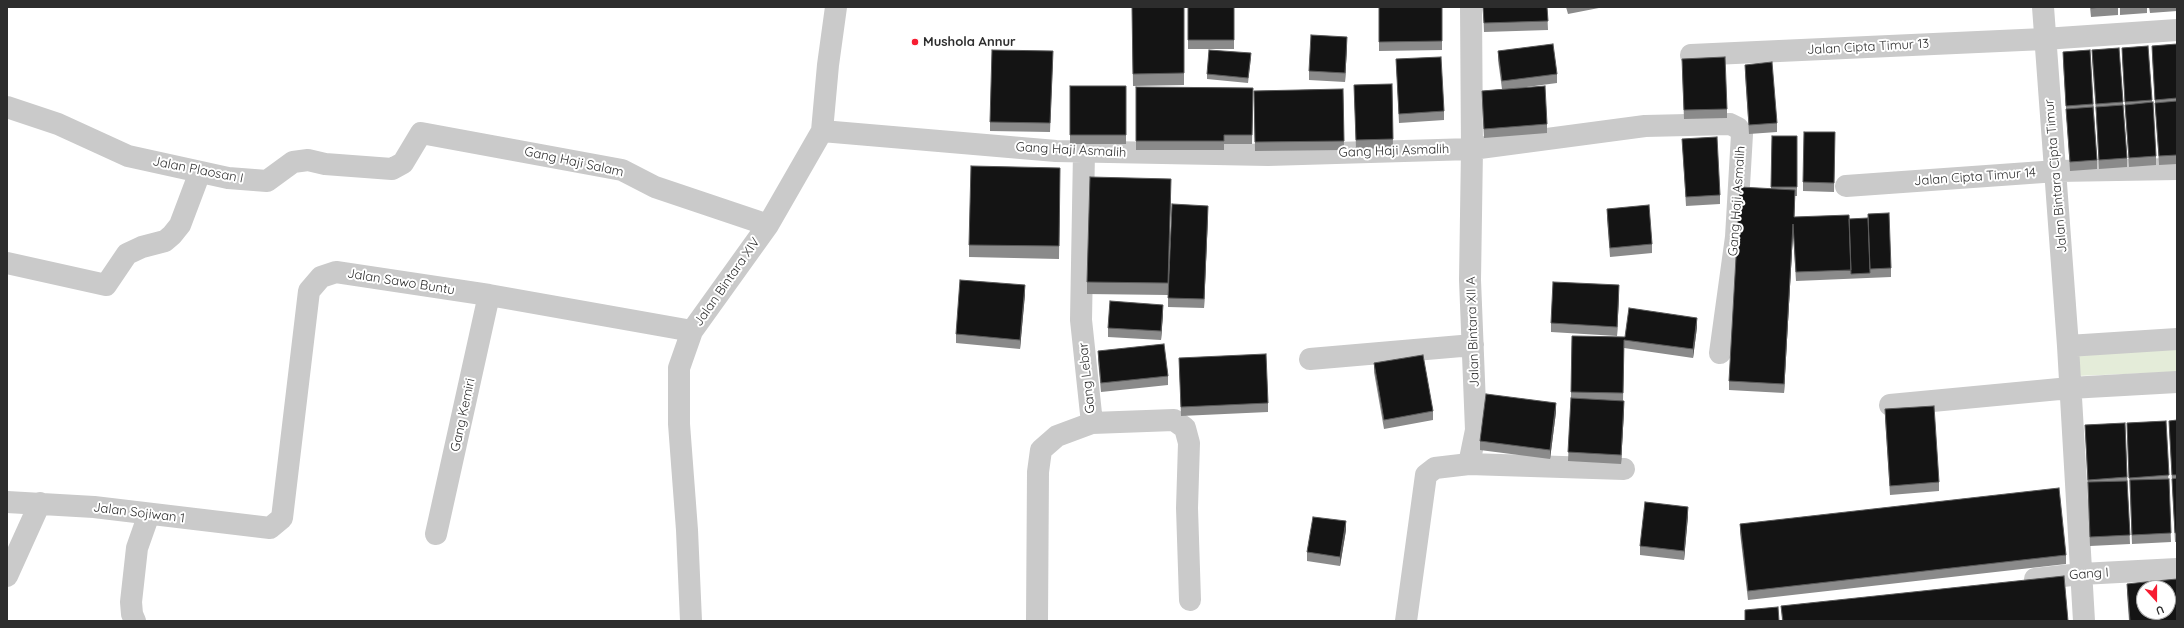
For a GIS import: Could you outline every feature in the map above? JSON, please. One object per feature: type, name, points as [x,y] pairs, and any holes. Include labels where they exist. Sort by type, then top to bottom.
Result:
[{"type":"street","name":"Jalan Bintara XIV","points":[[691,621],[687,530],[679,424],[679,368],[692,330],[768,225],[822,131],[828,65],[836,7]]},
{"type":"street","name":"Jalan Bintara XII A","points":[[1469,464],[1476,430],[1470,280],[1472,149],[1471,7]]},
{"type":"street","name":"Jalan Bintara Cipta Timur","points":[[2043,7],[2044,39],[2057,171],[2084,621]]},
{"type":"street","name":"Jalan Cipta Timur 13","points":[[1691,55],[2044,39],[2177,30]]},
{"type":"street","name":"Jalan Plaosan I","points":[[7,107],[58,124],[128,156],[228,178],[267,181],[293,162],[308,160],[325,164],[392,168],[403,163],[421,133]]},
{"type":"street","name":"Gang Haji Asmalih","points":[[822,131],[1084,152],[1268,155],[1472,149],[1645,126],[1730,124],[1738,128],[1742,134],[1736,237],[1720,353]]},
{"type":"street","name":"Gang Haji Salam","points":[[421,133],[622,170],[655,186],[768,225]]},
{"type":"street","name":"Gang Lebar","points":[[1037,621],[1038,472],[1041,450],[1057,436],[1092,423],[1082,320],[1084,152]]},
{"type":"street","name":"Jalan Cipta Timur 14","points":[[1846,186],[2057,171],[2177,169]]},
{"type":"street","points":[[7,263],[106,285],[127,254],[142,247],[165,241],[172,235],[180,225],[200,172]]},
{"type":"street","name":"Jalan Sawo Buntu","points":[[270,528],[282,518],[309,291],[321,277],[336,272],[489,295],[692,330]]},
{"type":"street","name":"Gang Kemiri","points":[[436,534],[489,295]]},
{"type":"street","points":[[2068,346],[2177,339]]},
{"type":"street","points":[[1310,359],[1473,345]]},
{"type":"street","points":[[1890,405],[2070,388],[2177,382]]},
{"type":"street","points":[[1092,423],[1174,420],[1185,428],[1189,443],[1187,508],[1190,600]]},
{"type":"street","points":[[1406,621],[1426,475],[1436,468],[1469,464],[1624,469]]},
{"type":"street","name":"Jalan Sojiwan 1","points":[[7,502],[40,503],[270,528]]},
{"type":"street","points":[[7,576],[40,503]]},
{"type":"street","points":[[136,621],[132,614],[131,602],[137,548],[149,514]]},
{"type":"street","name":"Gang I","points":[[2017,581],[2081,574],[2177,569]]},
{"type":"green space","points":[[2177,348],[2177,372],[2076,376],[2073,356]]},
{"type":"building","points":[[1132,7],[1184,7],[1184,73],[1133,74]]},
{"type":"building","points":[[1188,7],[1234,7],[1234,40],[1188,40]]},
{"type":"building","points":[[1379,7],[1442,7],[1442,41],[1379,42]]},
{"type":"building","points":[[1483,7],[1547,7],[1548,21],[1484,23]]},
{"type":"building","points":[[1311,35],[1347,37],[1345,73],[1309,71]]},
{"type":"building","points":[[1553,44],[1557,74],[1502,81],[1498,51]]},
{"type":"building","points":[[2177,44],[2177,98],[2155,100],[2152,46]]},
{"type":"building","points":[[2148,46],[2152,100],[2125,102],[2122,48]]},
{"type":"building","points":[[2119,48],[2123,102],[2096,104],[2092,50]]},
{"type":"building","points":[[992,50],[1053,51],[1050,123],[990,122]]},
{"type":"building","points":[[1209,50],[1251,53],[1248,78],[1207,74]]},
{"type":"building","points":[[2090,50],[2093,104],[2066,106],[2063,52]]},
{"type":"building","points":[[1441,57],[1444,111],[1399,114],[1396,59]]},
{"type":"building","points":[[1725,57],[1727,109],[1684,110],[1682,59]]},
{"type":"building","points":[[1772,62],[1777,123],[1749,125],[1745,65]]},
{"type":"building","points":[[1392,84],[1393,139],[1356,140],[1354,85]]},
{"type":"building","points":[[1070,86],[1126,86],[1126,135],[1070,135]]},
{"type":"building","points":[[1545,86],[1547,124],[1484,129],[1482,91]]},
{"type":"building","points":[[1136,87],[1253,88],[1252,135],[1224,135],[1224,141],[1136,141]]},
{"type":"building","points":[[1343,89],[1344,141],[1255,142],[1254,91]]},
{"type":"building","points":[[2177,101],[2177,155],[2159,156],[2155,103]]},
{"type":"building","points":[[2153,102],[2156,156],[2129,158],[2125,105]]},
{"type":"building","points":[[2123,105],[2127,158],[2099,160],[2096,107]]},
{"type":"building","points":[[2093,107],[2097,160],[2070,162],[2066,109]]},
{"type":"building","points":[[1804,132],[1835,132],[1834,183],[1803,182]]},
{"type":"building","points":[[1772,136],[1797,136],[1797,187],[1771,187]]},
{"type":"building","points":[[1717,137],[1720,195],[1686,197],[1682,139]]},
{"type":"building","points":[[971,166],[1060,168],[1059,246],[969,245]]},
{"type":"building","points":[[1090,177],[1171,179],[1168,283],[1087,282]]},
{"type":"building","points":[[1740,187],[1795,190],[1794,217],[1849,215],[1851,270],[1796,272],[1793,224],[1784,384],[1729,381]]},
{"type":"building","points":[[1172,204],[1208,206],[1204,299],[1168,298]]},
{"type":"building","points":[[1649,205],[1652,244],[1610,248],[1607,209]]},
{"type":"building","points":[[1889,213],[1891,268],[1870,269],[1868,214]]},
{"type":"building","points":[[1868,218],[1870,273],[1851,274],[1849,219]]},
{"type":"building","points":[[960,280],[1025,285],[1020,340],[956,334]]},
{"type":"building","points":[[1553,282],[1619,285],[1617,327],[1551,323]]},
{"type":"building","points":[[1110,301],[1163,305],[1161,331],[1108,328]]},
{"type":"building","points":[[1629,308],[1697,318],[1693,349],[1624,340],[1623,393],[1571,392],[1572,336],[1625,337]]},
{"type":"building","points":[[1164,344],[1168,376],[1101,383],[1098,351]]},
{"type":"building","points":[[1266,354],[1268,403],[1181,407],[1179,358]]},
{"type":"building","points":[[1423,355],[1433,411],[1384,420],[1374,363]]},
{"type":"building","points":[[1486,394],[1556,403],[1550,450],[1480,441]]},
{"type":"building","points":[[1571,398],[1624,401],[1621,455],[1568,452]]},
{"type":"building","points":[[1934,406],[1939,482],[1890,486],[1885,409]]},
{"type":"building","points":[[2177,420],[2177,475],[2172,475],[2169,421]]},
{"type":"building","points":[[2166,421],[2169,475],[2129,478],[2127,423]]},
{"type":"building","points":[[2125,423],[2127,477],[2088,480],[2085,425]]},
{"type":"building","points":[[2177,478],[2177,533],[2175,533],[2172,479]]},
{"type":"building","points":[[2169,479],[2171,533],[2132,535],[2130,480]]},
{"type":"building","points":[[2127,481],[2130,535],[2090,537],[2088,482]]},
{"type":"building","points":[[2059,488],[2066,555],[1748,591],[1740,524]]},
{"type":"building","points":[[1645,502],[1688,507],[1684,551],[1640,546]]},
{"type":"building","points":[[1313,517],[1346,521],[1340,557],[1307,552]]},
{"type":"building","points":[[2064,576],[2068,621],[1783,621],[1781,606]]},
{"type":"building","points":[[2177,579],[2177,621],[2159,621],[2176,620],[2176,580],[2166,580]]},
{"type":"building","points":[[2136,583],[2136,620],[2157,621],[2130,621],[2127,584]]},
{"type":"building","points":[[1778,607],[1779,621],[1745,621],[1745,610]]},
{"type":"place","name":"Mushola Annur","points":[[915,42]]}]
